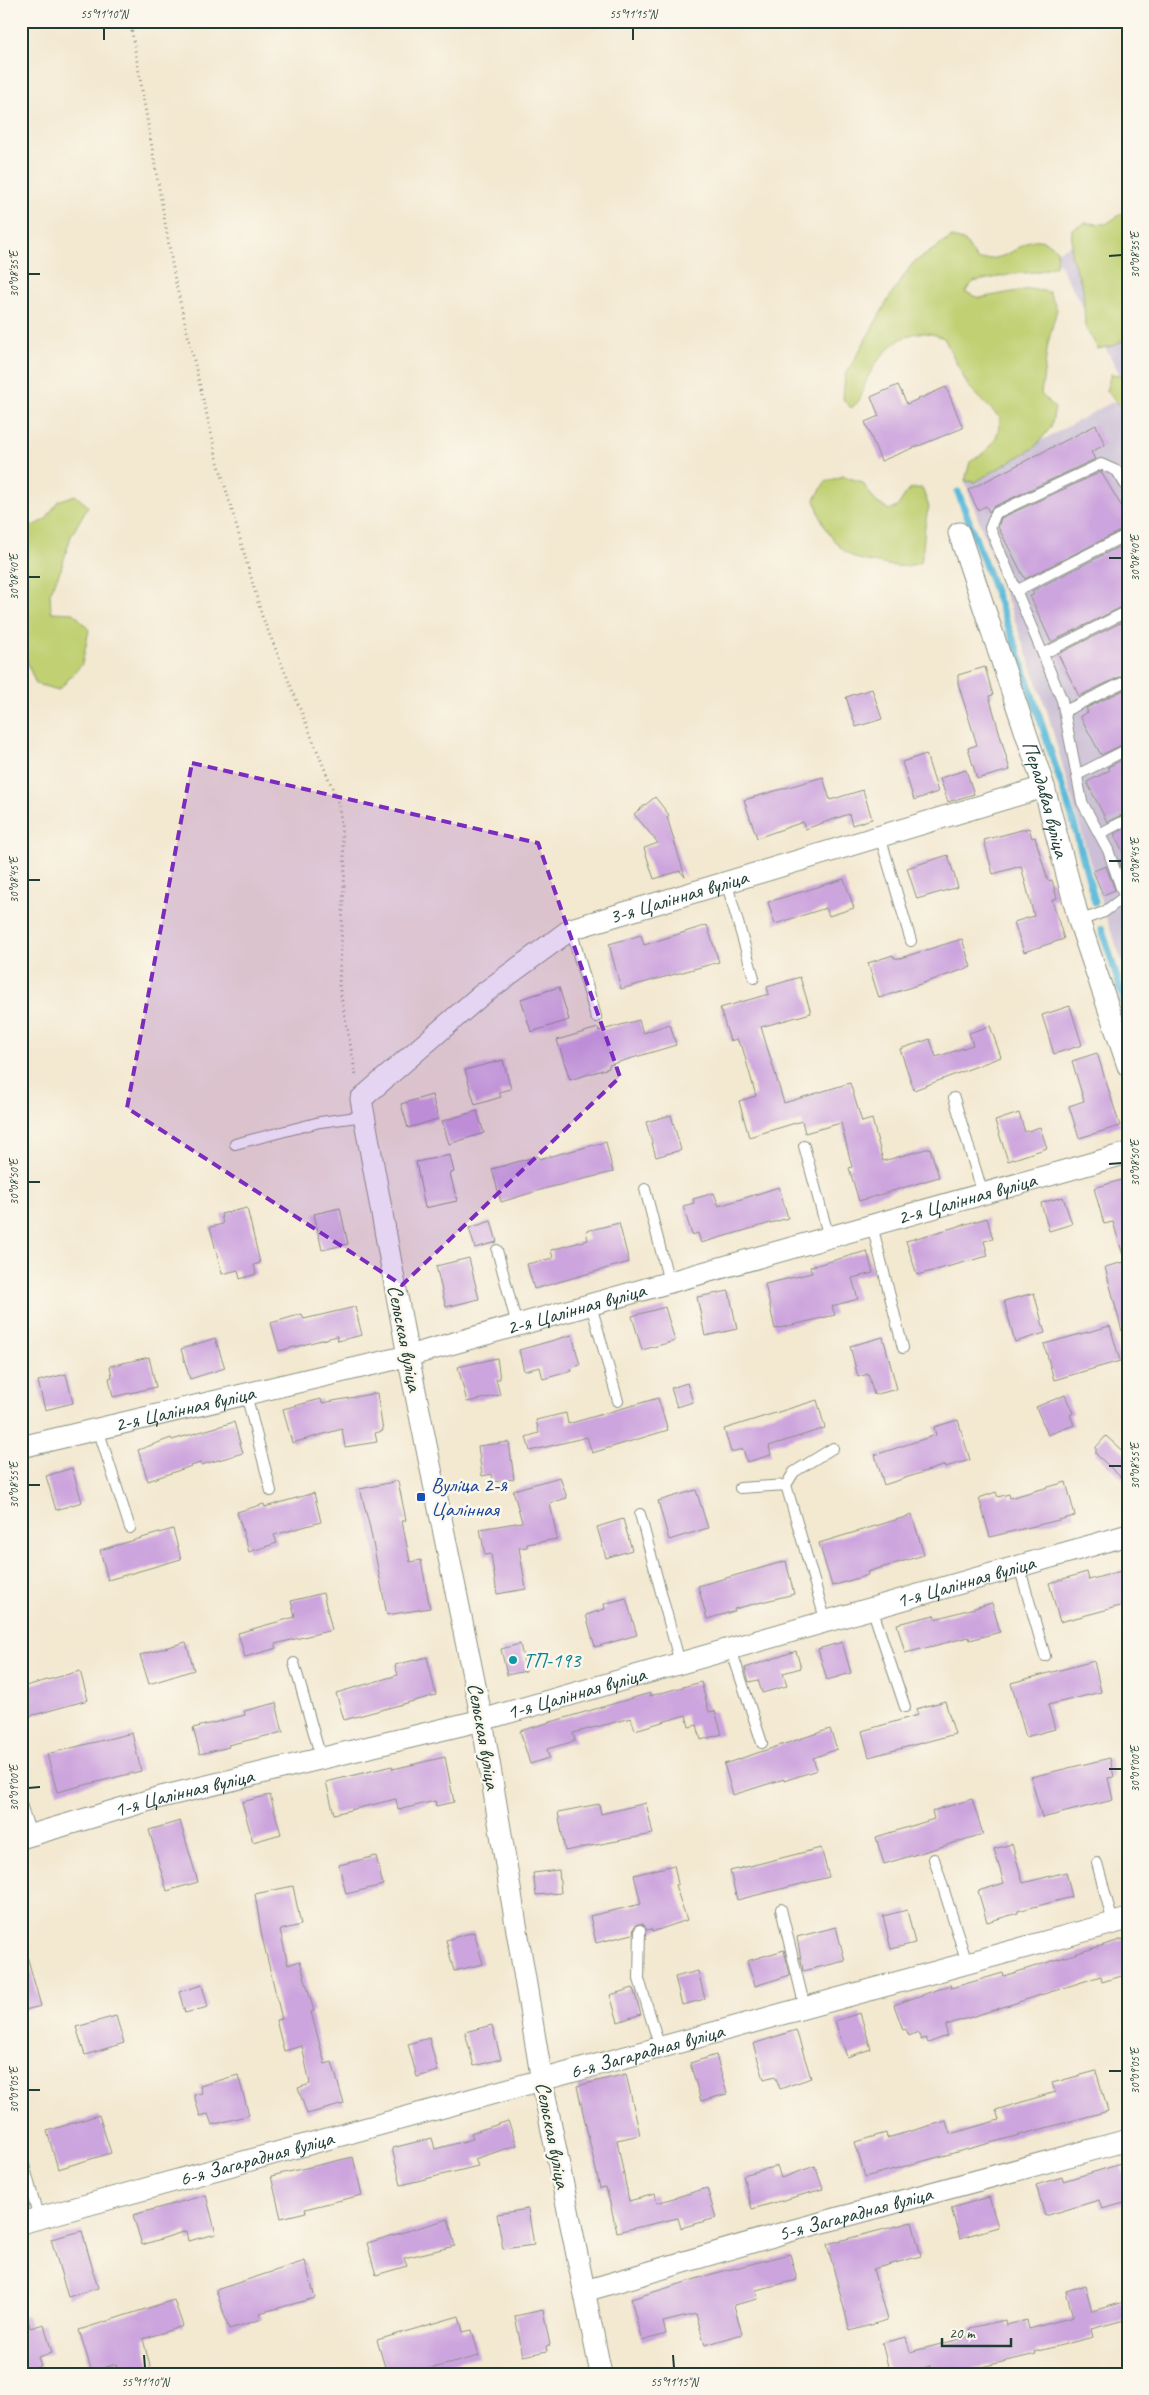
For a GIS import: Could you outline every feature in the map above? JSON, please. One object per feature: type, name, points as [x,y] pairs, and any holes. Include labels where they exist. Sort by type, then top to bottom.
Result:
[{"type":"street","name":"Перадавая вуліца","points":[[959,533],[1044,787],[1079,921],[1128,1066]]},
{"type":"street","name":"3-я Цалінная вуліца","points":[[363,1108],[480,996],[571,929],[1044,787]]},
{"type":"street","name":"Сельская вуліца","points":[[363,1108],[408,1356],[482,1720],[542,2081],[601,2374]]},
{"type":"street","name":"2-я Цалінная вуліца","points":[[21,1448],[408,1356],[1128,1153]]},
{"type":"street","name":"1-я Цалінная вуліца","points":[[26,1837],[157,1798],[482,1720],[1128,1535]]},
{"type":"street","name":"6-я Загарадная вуліца","points":[[30,2221],[1120,1921]]},
{"type":"street","name":"5-я Загарадная вуліца","points":[[585,2291],[790,2231],[1128,2140]]},
{"type":"lane","points":[[1128,489],[1116,471],[1101,464],[996,513],[990,528],[1018,590],[1065,711],[1082,802],[1108,850],[1126,895],[1128,908]]},
{"type":"lane","points":[[1018,590],[1128,534]]},
{"type":"lane","points":[[1043,654],[1128,611]]},
{"type":"lane","points":[[1065,711],[1128,680]]},
{"type":"lane","points":[[1077,775],[1128,749]]},
{"type":"lane","points":[[1099,834],[1128,819]]},
{"type":"lane","points":[[880,836],[911,941]]},
{"type":"lane","points":[[726,881],[754,978]]},
{"type":"lane","points":[[1079,921],[1104,912],[1126,895]]},
{"type":"lane","points":[[571,929],[596,1017]]},
{"type":"lane","points":[[954,1098],[983,1194]]},
{"type":"lane","points":[[235,1144],[320,1122],[363,1108]]},
{"type":"lane","points":[[804,1146],[829,1238]]},
{"type":"lane","points":[[645,1189],[670,1282]]},
{"type":"lane","points":[[872,1225],[903,1348]]},
{"type":"lane","points":[[497,1250],[517,1326]]},
{"type":"lane","points":[[591,1304],[618,1401]]},
{"type":"lane","points":[[246,1394],[271,1491]]},
{"type":"lane","points":[[98,1429],[130,1528]]},
{"type":"lane","points":[[826,1622],[786,1485],[794,1472],[833,1448]]},
{"type":"lane","points":[[740,1488],[786,1485]]},
{"type":"lane","points":[[640,1514],[680,1663]]},
{"type":"lane","points":[[1019,1566],[1045,1656]]},
{"type":"lane","points":[[872,1608],[905,1707]]},
{"type":"lane","points":[[731,1649],[762,1744]]},
{"type":"lane","points":[[294,1662],[321,1758]]},
{"type":"lane","points":[[21,1804],[26,1837]]},
{"type":"lane","points":[[934,1859],[967,1964]]},
{"type":"lane","points":[[1097,1863],[1120,1921]]},
{"type":"lane","points":[[780,1909],[805,2008]]},
{"type":"lane","points":[[640,1930],[639,1979],[660,2048]]},
{"type":"lane","points":[[21,2154],[30,2221]]},
{"type":"path","points":[[130,21],[175,280],[217,458],[262,616],[339,804],[345,866],[339,985],[349,1050],[363,1108]]},
{"type":"highlighted area","points":[[192,763],[538,843],[620,1077],[402,1285],[127,1108]]},
{"type":"shaded area","points":[[1128,220],[1128,389],[1053,253]]},
{"type":"shaded area","points":[[1127,394],[1128,977],[1104,912],[1047,711],[965,482]]},
{"type":"green space","points":[[1128,213],[1128,336],[1116,345],[1098,349],[1085,326],[1083,288],[1071,256],[1072,229],[1086,223],[1106,224],[1121,214]]},
{"type":"green space","points":[[952,237],[965,241],[977,260],[1002,256],[1030,241],[1036,240],[1042,240],[1057,250],[1056,266],[1036,272],[1013,274],[973,282],[965,292],[979,298],[1029,289],[1049,292],[1057,309],[1048,343],[1041,394],[1055,408],[1051,427],[1035,447],[975,482],[965,481],[970,462],[992,444],[997,434],[1000,418],[968,386],[944,338],[930,333],[906,336],[890,347],[871,371],[860,398],[855,405],[851,408],[843,399],[845,376],[892,293],[913,263]]},
{"type":"green space","points":[[1111,374],[1128,376],[1128,417],[1123,408],[1106,391]]},
{"type":"green space","points":[[843,476],[862,482],[876,502],[889,510],[897,507],[909,489],[922,488],[929,507],[921,562],[900,566],[865,561],[848,553],[834,541],[824,525],[815,499],[825,482]]},
{"type":"green space","points":[[75,495],[88,506],[71,536],[61,569],[50,593],[51,612],[74,613],[89,630],[82,664],[59,690],[36,684],[21,648],[21,532],[46,519],[58,501]]},
{"type":"building","points":[[898,385],[907,404],[946,387],[963,428],[881,461],[865,422],[879,416],[871,397]]},
{"type":"building","points":[[1096,425],[1105,445],[1091,452],[1095,459],[993,507],[989,512],[986,506],[978,510],[968,490]]},
{"type":"building","points":[[1101,472],[1128,517],[1128,527],[1025,579],[998,527],[1001,518]]},
{"type":"building","points":[[1128,542],[1128,604],[1051,642],[1030,596],[1034,595],[1032,591]]},
{"type":"building","points":[[1128,619],[1128,673],[1079,696],[1058,654]]},
{"type":"building","points":[[985,667],[993,695],[989,696],[1010,770],[977,779],[968,748],[977,745],[958,683],[958,675]]},
{"type":"building","points":[[1128,688],[1128,742],[1101,755],[1080,716],[1088,712],[1086,708]]},
{"type":"building","points":[[872,689],[882,719],[856,727],[846,697]]},
{"type":"building","points":[[926,754],[938,792],[914,800],[902,762]]},
{"type":"building","points":[[1128,757],[1128,812],[1107,822],[1087,782],[1110,770],[1108,767]]},
{"type":"building","points":[[966,770],[974,794],[948,802],[940,778]]},
{"type":"building","points":[[823,777],[830,800],[863,790],[872,819],[852,825],[849,814],[805,829],[803,822],[757,838],[744,800]]},
{"type":"building","points":[[655,797],[669,815],[667,817],[685,877],[680,871],[654,879],[644,848],[658,843],[634,814]]},
{"type":"building","points":[[1128,827],[1127,885],[1119,860],[1126,858],[1114,834]]},
{"type":"building","points":[[1029,828],[1032,838],[1035,837],[1048,881],[1052,880],[1057,898],[1052,900],[1064,939],[1024,952],[1014,922],[1034,916],[1021,866],[993,874],[984,840]]},
{"type":"building","points":[[948,855],[958,887],[917,899],[907,868]]},
{"type":"building","points":[[1106,866],[1115,890],[1103,895],[1093,871]]},
{"type":"building","points":[[844,879],[854,908],[829,916],[826,908],[775,924],[768,902]]},
{"type":"building","points":[[707,925],[719,962],[621,989],[609,944],[641,935],[644,945]]},
{"type":"building","points":[[962,939],[971,967],[879,998],[868,963],[893,955],[894,958],[900,958]]},
{"type":"building","points":[[800,977],[811,1013],[761,1027],[784,1103],[850,1083],[862,1122],[872,1119],[883,1161],[930,1148],[939,1177],[859,1201],[849,1168],[852,1167],[841,1123],[805,1133],[802,1121],[749,1137],[739,1101],[756,1096],[742,1046],[740,1046],[737,1039],[730,1041],[720,1008],[769,994],[767,987]]},
{"type":"building","points":[[559,987],[569,1020],[531,1032],[521,999]]},
{"type":"building","points":[[1070,1006],[1082,1045],[1054,1054],[1042,1015]]},
{"type":"building","points":[[639,1020],[643,1033],[670,1024],[676,1045],[609,1065],[609,1068],[570,1080],[557,1040],[598,1028],[599,1031]]},
{"type":"building","points":[[990,1026],[1001,1057],[914,1090],[900,1049],[930,1039],[936,1057],[973,1045],[969,1033]]},
{"type":"building","points":[[1097,1053],[1120,1126],[1079,1138],[1069,1106],[1084,1101],[1072,1061]]},
{"type":"building","points":[[503,1060],[511,1089],[499,1092],[501,1097],[475,1105],[465,1070]]},
{"type":"building","points":[[432,1095],[438,1119],[408,1128],[401,1104]]},
{"type":"building","points":[[477,1111],[484,1133],[449,1144],[442,1121]]},
{"type":"building","points":[[1019,1113],[1025,1132],[1040,1127],[1047,1148],[1008,1161],[995,1121]]},
{"type":"building","points":[[671,1115],[681,1150],[656,1157],[646,1122]]},
{"type":"building","points":[[606,1142],[613,1172],[547,1188],[501,1202],[492,1169],[538,1156],[539,1159]]},
{"type":"building","points":[[450,1155],[454,1172],[450,1173],[457,1201],[425,1208],[416,1162]]},
{"type":"building","points":[[1128,1178],[1128,1254],[1123,1255],[1113,1222],[1104,1224],[1094,1188]]},
{"type":"building","points":[[779,1187],[788,1218],[701,1243],[698,1233],[692,1235],[683,1206],[694,1203],[693,1199],[714,1193],[719,1206]]},
{"type":"building","points":[[1063,1197],[1072,1224],[1049,1231],[1041,1203]]},
{"type":"building","points":[[247,1208],[260,1263],[254,1265],[256,1274],[240,1279],[238,1270],[222,1274],[210,1227],[223,1224],[221,1214]]},
{"type":"building","points":[[340,1208],[348,1244],[322,1250],[314,1214]]},
{"type":"building","points":[[987,1218],[993,1239],[984,1241],[988,1256],[917,1275],[906,1241]]},
{"type":"building","points":[[491,1221],[497,1242],[475,1248],[469,1228]]},
{"type":"building","points":[[619,1223],[629,1262],[534,1289],[527,1264],[553,1258],[551,1250],[588,1240],[586,1231]]},
{"type":"building","points":[[867,1251],[873,1273],[852,1278],[858,1299],[832,1306],[835,1315],[775,1329],[765,1284],[812,1273],[810,1267]]},
{"type":"building","points":[[469,1258],[479,1299],[446,1307],[436,1266]]},
{"type":"building","points":[[1128,1261],[1128,1330],[1122,1331],[1105,1267]]},
{"type":"building","points":[[729,1291],[737,1329],[705,1336],[697,1297]]},
{"type":"building","points":[[1034,1293],[1045,1333],[1015,1342],[1004,1301]]},
{"type":"building","points":[[355,1307],[362,1335],[338,1341],[337,1336],[279,1351],[271,1323],[302,1314],[304,1319]]},
{"type":"building","points":[[665,1307],[675,1341],[642,1350],[632,1316]]},
{"type":"building","points":[[1110,1326],[1120,1361],[1054,1380],[1044,1344]]},
{"type":"building","points":[[572,1335],[580,1365],[571,1368],[572,1371],[543,1379],[540,1367],[524,1371],[519,1350]]},
{"type":"building","points":[[883,1337],[897,1389],[874,1395],[868,1374],[858,1377],[850,1346]]},
{"type":"building","points":[[215,1338],[225,1368],[190,1379],[181,1349]]},
{"type":"building","points":[[149,1357],[156,1387],[113,1397],[109,1378],[112,1377],[110,1366]]},
{"type":"building","points":[[497,1358],[500,1379],[496,1379],[500,1395],[467,1402],[458,1367]]},
{"type":"building","points":[[66,1374],[73,1403],[45,1410],[38,1381]]},
{"type":"building","points":[[687,1383],[693,1402],[677,1407],[671,1388]]},
{"type":"building","points":[[377,1393],[383,1431],[375,1433],[377,1442],[345,1447],[342,1429],[292,1443],[283,1409],[321,1399],[322,1403]]},
{"type":"building","points":[[1065,1395],[1073,1413],[1070,1415],[1074,1425],[1048,1435],[1036,1407]]},
{"type":"building","points":[[658,1398],[668,1430],[592,1453],[587,1437],[530,1451],[526,1437],[539,1433],[536,1420],[566,1413],[568,1424]]},
{"type":"building","points":[[817,1400],[825,1428],[769,1446],[771,1455],[747,1462],[743,1449],[731,1452],[724,1429]]},
{"type":"building","points":[[958,1420],[970,1460],[945,1467],[945,1465],[884,1485],[875,1455],[936,1435],[934,1427]]},
{"type":"building","points":[[234,1422],[243,1453],[201,1465],[200,1463],[148,1481],[138,1450],[171,1438],[172,1440]]},
{"type":"building","points":[[1106,1436],[1128,1456],[1128,1484],[1096,1454],[1096,1447]]},
{"type":"building","points":[[509,1442],[514,1479],[493,1482],[492,1474],[482,1476],[478,1446]]},
{"type":"building","points":[[72,1468],[82,1502],[56,1510],[46,1476]]},
{"type":"building","points":[[560,1477],[567,1498],[550,1503],[557,1539],[527,1544],[527,1547],[519,1548],[526,1589],[497,1594],[491,1554],[485,1555],[480,1529],[522,1522],[513,1490]]},
{"type":"building","points":[[398,1481],[406,1520],[402,1521],[410,1562],[421,1560],[430,1608],[387,1615],[370,1528],[360,1489]]},
{"type":"building","points":[[1066,1482],[1075,1516],[990,1537],[979,1498],[996,1492],[998,1497],[1009,1494],[1010,1498]]},
{"type":"building","points":[[696,1490],[708,1528],[669,1540],[658,1501]]},
{"type":"building","points":[[314,1493],[321,1522],[274,1535],[277,1543],[249,1552],[237,1512],[264,1504],[265,1507]]},
{"type":"building","points":[[912,1515],[924,1555],[867,1572],[868,1575],[832,1586],[819,1543]]},
{"type":"building","points":[[623,1519],[632,1550],[606,1558],[597,1527]]},
{"type":"building","points":[[173,1529],[181,1559],[108,1580],[100,1550]]},
{"type":"building","points":[[786,1561],[794,1594],[734,1609],[735,1611],[707,1619],[698,1586]]},
{"type":"building","points":[[1128,1569],[1128,1604],[1060,1622],[1049,1583],[1087,1572],[1089,1580]]},
{"type":"building","points":[[323,1593],[332,1630],[275,1644],[277,1648],[245,1657],[238,1633],[295,1617],[291,1601]]},
{"type":"building","points":[[626,1598],[637,1635],[595,1647],[586,1615],[605,1609],[604,1604]]},
{"type":"building","points":[[992,1603],[1000,1632],[970,1640],[969,1637],[905,1653],[897,1624],[934,1615],[935,1619]]},
{"type":"building","points":[[186,1642],[194,1670],[149,1684],[140,1655]]},
{"type":"building","points":[[842,1642],[851,1673],[827,1680],[818,1649]]},
{"type":"building","name":"ТП-193","points":[[520,1644],[526,1671],[507,1675],[501,1649]]},
{"type":"building","points":[[796,1651],[801,1668],[783,1673],[787,1686],[762,1693],[758,1680],[749,1682],[745,1668]]},
{"type":"building","points":[[427,1657],[436,1695],[344,1720],[336,1693],[398,1675],[395,1665]]},
{"type":"building","points":[[1094,1661],[1101,1692],[1048,1705],[1055,1729],[1026,1737],[1011,1683]]},
{"type":"building","points":[[80,1671],[88,1700],[30,1716],[22,1687]]},
{"type":"building","points":[[701,1682],[709,1712],[715,1711],[722,1734],[701,1740],[697,1725],[689,1727],[686,1715],[635,1730],[631,1718],[573,1733],[575,1741],[547,1749],[549,1758],[530,1764],[520,1731],[650,1693],[650,1696]]},
{"type":"building","points":[[945,1701],[955,1734],[869,1757],[862,1731],[918,1715],[916,1709]]},
{"type":"building","points":[[276,1703],[283,1732],[228,1745],[229,1747],[200,1754],[193,1728],[245,1715],[244,1711]]},
{"type":"building","points":[[830,1729],[837,1749],[813,1758],[817,1770],[733,1795],[724,1764]]},
{"type":"building","points":[[132,1733],[141,1771],[57,1792],[47,1754]]},
{"type":"building","points":[[445,1757],[454,1802],[436,1806],[435,1801],[398,1810],[396,1799],[334,1814],[326,1782],[392,1766],[393,1769]]},
{"type":"building","points":[[1110,1758],[1114,1777],[1108,1778],[1113,1800],[1042,1818],[1031,1777]]},
{"type":"building","points":[[270,1795],[281,1834],[253,1842],[242,1802]]},
{"type":"building","points":[[972,1799],[983,1834],[884,1864],[876,1837],[934,1819],[932,1811]]},
{"type":"building","points":[[646,1803],[653,1834],[565,1851],[558,1812],[599,1804],[601,1814]]},
{"type":"building","points":[[180,1821],[198,1882],[167,1891],[149,1830]]},
{"type":"building","points":[[1012,1844],[1023,1883],[1066,1872],[1072,1897],[1018,1911],[1018,1913],[987,1922],[978,1891],[1004,1883],[994,1849]]},
{"type":"building","points":[[821,1848],[829,1877],[737,1900],[730,1871]]},
{"type":"building","points":[[376,1856],[383,1885],[346,1894],[339,1865]]},
{"type":"building","points":[[674,1865],[678,1884],[675,1885],[687,1920],[652,1932],[651,1929],[647,1930],[643,1924],[637,1924],[634,1927],[633,1934],[596,1943],[590,1916],[641,1904],[634,1875]]},
{"type":"building","points":[[559,1870],[561,1893],[536,1895],[533,1873]]},
{"type":"building","points":[[293,1886],[301,1925],[280,1930],[288,1965],[300,1961],[314,2011],[311,2012],[325,2064],[332,2062],[344,2104],[307,2114],[298,2088],[310,2084],[302,2046],[284,2051],[276,2020],[282,2019],[262,1937],[255,1894]]},
{"type":"building","points":[[907,1910],[915,1943],[891,1949],[883,1916]]},
{"type":"building","points":[[836,1927],[845,1961],[803,1971],[797,1937]]},
{"type":"building","points":[[474,1932],[483,1964],[454,1971],[446,1940]]},
{"type":"building","points":[[1123,1939],[1128,1955],[1128,1974],[1102,1982],[1101,1976],[946,2025],[947,2036],[928,2043],[926,2038],[921,2040],[918,2032],[909,2036],[906,2029],[903,2030],[894,2005],[950,1985],[951,1988],[1003,1973],[1004,1976]]},
{"type":"building","points":[[784,1950],[790,1975],[755,1986],[747,1961]]},
{"type":"building","points":[[21,1956],[27,1956],[41,2006],[21,2011]]},
{"type":"building","points":[[698,1971],[705,1999],[682,2005],[675,1977]]},
{"type":"building","points":[[202,1985],[208,2007],[185,2013],[179,1992]]},
{"type":"building","points":[[633,1988],[641,2014],[618,2022],[610,1995]]},
{"type":"building","points":[[860,2013],[871,2049],[847,2057],[835,2021]]},
{"type":"building","points":[[116,2016],[124,2043],[85,2055],[76,2027]]},
{"type":"building","points":[[492,2025],[501,2059],[474,2066],[465,2032]]},
{"type":"building","points":[[796,2030],[811,2078],[780,2089],[775,2076],[764,2079],[753,2044]]},
{"type":"building","points":[[429,2038],[438,2071],[417,2077],[408,2044]]},
{"type":"building","points":[[716,2055],[727,2094],[701,2101],[690,2063]]},
{"type":"building","points":[[1096,2071],[1108,2111],[865,2177],[855,2142],[886,2133],[887,2138],[946,2121],[950,2134],[999,2120],[996,2110],[1055,2092],[1052,2083]]},
{"type":"building","points":[[626,2074],[640,2135],[617,2140],[629,2201],[655,2194],[657,2203],[707,2188],[716,2218],[681,2228],[678,2218],[617,2232],[606,2187],[600,2188],[577,2086]]},
{"type":"building","points":[[238,2075],[249,2115],[212,2125],[208,2114],[200,2116],[194,2095],[202,2093],[200,2086]]},
{"type":"building","points":[[99,2115],[111,2153],[58,2169],[47,2131]]},
{"type":"building","points":[[508,2121],[517,2145],[475,2159],[478,2166],[401,2185],[392,2148],[432,2138],[435,2149],[473,2139],[471,2133]]},
{"type":"building","points":[[353,2157],[362,2195],[305,2209],[306,2212],[281,2218],[271,2176]]},
{"type":"building","points":[[1121,2164],[1128,2189],[1128,2202],[1102,2209],[1099,2200],[1045,2216],[1036,2185],[1062,2177],[1063,2181]]},
{"type":"building","points":[[777,2166],[781,2178],[815,2166],[823,2189],[752,2209],[743,2175]]},
{"type":"building","points":[[206,2195],[216,2234],[188,2241],[186,2231],[142,2245],[133,2215]]},
{"type":"building","points":[[989,2197],[998,2227],[960,2238],[951,2208]]},
{"type":"building","points":[[528,2209],[534,2245],[503,2249],[497,2214]]},
{"type":"building","points":[[448,2219],[455,2246],[404,2258],[407,2266],[376,2275],[367,2243]]},
{"type":"building","points":[[912,2222],[921,2256],[873,2269],[887,2320],[850,2331],[827,2244]]},
{"type":"building","points":[[82,2231],[98,2288],[68,2297],[51,2239]]},
{"type":"building","points":[[790,2254],[797,2280],[756,2290],[758,2299],[734,2305],[742,2334],[705,2345],[696,2314],[663,2322],[666,2334],[642,2341],[631,2299],[712,2274]]},
{"type":"building","points":[[305,2261],[315,2298],[260,2313],[262,2319],[229,2329],[216,2290]]},
{"type":"building","points":[[1085,2285],[1092,2311],[1128,2301],[1128,2319],[1091,2329],[1093,2337],[1035,2352],[1036,2354],[952,2374],[933,2374],[931,2366],[902,2374],[890,2374],[882,2343],[906,2337],[910,2352],[972,2336],[970,2328],[1005,2320],[1006,2325],[1027,2320],[1029,2329],[1073,2317],[1066,2291]]},
{"type":"building","points":[[174,2300],[183,2326],[143,2339],[152,2374],[119,2374],[116,2364],[92,2372],[79,2330]]},
{"type":"building","points":[[543,2310],[550,2345],[546,2346],[547,2351],[523,2356],[515,2316]]},
{"type":"building","points":[[27,2315],[30,2328],[44,2324],[52,2353],[38,2357],[41,2366],[21,2371],[21,2316]]},
{"type":"building","points":[[459,2316],[463,2332],[472,2330],[479,2356],[410,2374],[387,2374],[377,2340]]},
{"type":"waterway","points":[[958,492],[1019,655],[1072,817],[1095,902]]},
{"type":"waterway","points":[[1102,929],[1128,1014]]},
{"type":"place","name":"Вуліца 2-я Цалінная","points":[[421,1497]]},
{"type":"place","name":"ТП-193","points":[[513,1660]]}]
